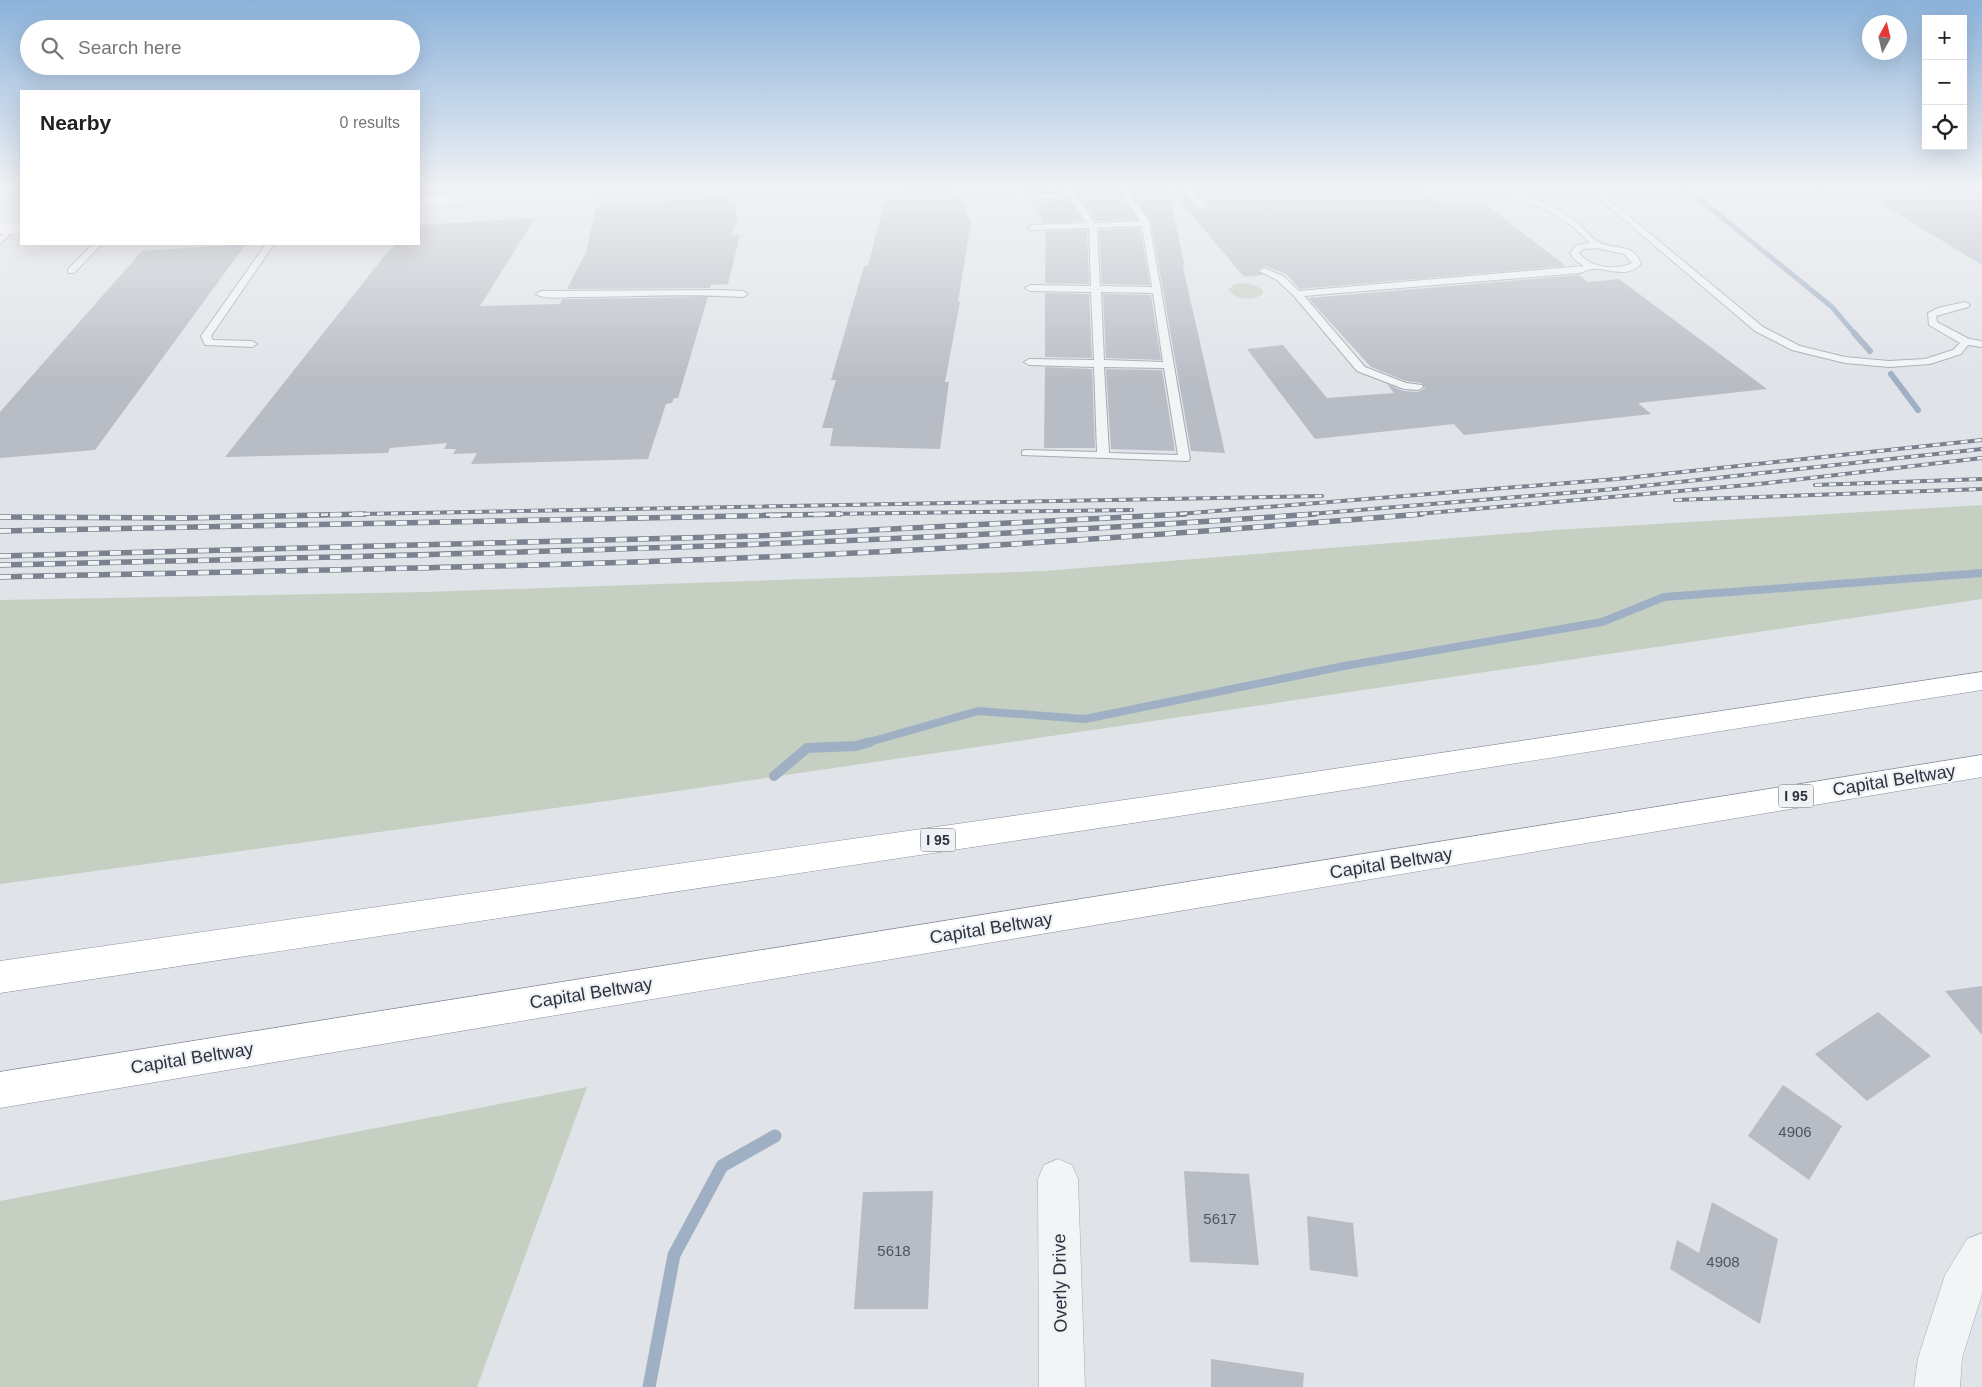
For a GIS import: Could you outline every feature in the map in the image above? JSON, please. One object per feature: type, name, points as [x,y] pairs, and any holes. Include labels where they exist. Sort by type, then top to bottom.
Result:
[{"type":"main road","points":[[1875,697],[1982,677]]},
{"type":"main road","name":"I 95","points":[[0,977],[1154,808],[1982,681]]},
{"type":"main road","name":"Capital Beltway","points":[[0,1090],[1982,766]]},
{"type":"street","name":"Overly Drive","points":[[1058,1179],[1062,1387]]},
{"type":"street","points":[[1937,1387],[1940,1358],[1960,1290],[1982,1254]]},
{"type":"lane","points":[[71,271],[88,254]]},
{"type":"lane","points":[[252,344],[209,343],[206,336],[263,254]]},
{"type":"lane","points":[[1094,254],[1103,456]]},
{"type":"lane","points":[[1026,453],[1184,459],[1151,254]]},
{"type":"lane","points":[[1575,254],[1580,260],[1592,266],[1618,270],[1627,269],[1637,264],[1637,260],[1628,254]]},
{"type":"lane","points":[[1669,254],[1759,329],[1796,348],[1844,360],[1889,364],[1926,362],[1957,352],[1966,342]]},
{"type":"lane","points":[[1298,294],[1580,270],[1592,266]]},
{"type":"lane","points":[[1264,271],[1280,278],[1298,294],[1361,369],[1384,380],[1404,386],[1418,387]]},
{"type":"lane","points":[[1030,288],[1157,290]]},
{"type":"lane","points":[[541,294],[719,292],[743,294]]},
{"type":"lane","points":[[1965,305],[1941,310],[1931,315],[1932,323],[1966,342],[1982,344]]},
{"type":"lane","points":[[1028,362],[1169,364]]},
{"type":"green space","points":[[1245,283],[1263,290],[1262,295],[1253,298],[1239,298],[1228,290],[1234,284]]},
{"type":"green space","points":[[1982,505],[1982,599],[664,793],[0,884],[0,600],[425,592],[1044,571],[1554,530]]},
{"type":"green space","points":[[587,1087],[477,1387],[0,1387],[0,1201]]},
{"type":"building","points":[[140,254],[239,254],[95,450],[0,458],[0,412]]},
{"type":"building","points":[[386,254],[513,254],[480,306],[560,304],[562,299],[708,297],[678,398],[674,398],[672,403],[666,404],[648,459],[471,464],[477,453],[453,454],[456,449],[444,449],[447,443],[390,448],[388,453],[225,457]]},
{"type":"building","points":[[585,254],[735,254],[728,284],[711,285],[710,288],[567,289]]},
{"type":"building","points":[[871,254],[966,254],[958,302],[960,302],[945,382],[949,382],[940,449],[830,446],[833,428],[822,428],[836,380],[831,380],[864,266],[868,266]]},
{"type":"building","points":[[1046,254],[1088,254],[1089,284],[1045,283]]},
{"type":"building","points":[[1100,254],[1145,254],[1150,285],[1102,284]]},
{"type":"building","points":[[1157,254],[1182,254],[1185,268],[1182,263],[1225,453],[1191,451]]},
{"type":"building","points":[[1224,254],[1550,254],[1566,266],[1300,289],[1286,274],[1265,266],[1257,270],[1264,275],[1244,277]]},
{"type":"building","points":[[1963,254],[1982,254],[1982,265]]},
{"type":"building","points":[[1579,275],[1588,282],[1619,279],[1767,389],[1638,403],[1651,414],[1464,435],[1454,424],[1315,439],[1247,349],[1283,345],[1327,398],[1394,393],[1387,384],[1403,391],[1418,392],[1425,388],[1422,383],[1406,381],[1371,367],[1308,298]]},
{"type":"building","points":[[1045,293],[1089,294],[1092,358],[1045,357]]},
{"type":"building","points":[[1103,294],[1151,295],[1161,360],[1106,358]]},
{"type":"building","points":[[1045,367],[1092,369],[1095,448],[1044,448]]},
{"type":"building","points":[[1106,369],[1162,370],[1175,451],[1111,449]]},
{"type":"building","points":[[1982,986],[1982,1035],[1945,991]]},
{"type":"building","points":[[1878,1012],[1931,1056],[1867,1101],[1815,1054]]},
{"type":"building","points":[[1783,1085],[1842,1126],[1809,1180],[1748,1136]]},
{"type":"building","points":[[1184,1171],[1249,1174],[1259,1265],[1190,1262]]},
{"type":"building","points":[[933,1191],[928,1309],[854,1309],[863,1192]]},
{"type":"building","points":[[1712,1202],[1778,1239],[1760,1324],[1670,1269],[1677,1240],[1699,1253]]},
{"type":"building","points":[[1307,1216],[1353,1223],[1358,1277],[1310,1270]]},
{"type":"building","points":[[1211,1359],[1304,1373],[1303,1387],[1211,1387]]},
{"type":"waterway","points":[[1767,254],[1832,307],[1855,334]]},
{"type":"waterway","points":[[1854,333],[1870,351]]},
{"type":"waterway","points":[[1891,374],[1918,410]]},
{"type":"waterway","points":[[866,743],[978,711],[1085,719],[1344,666],[1602,622],[1664,597],[1982,573]]},
{"type":"waterway","points":[[774,776],[807,748],[856,746],[870,742]]},
{"type":"waterway","points":[[649,1387],[674,1255],[722,1166],[775,1136]]},
{"type":"railway","points":[[1167,515],[1617,479],[1982,440]]},
{"type":"railway","points":[[1298,515],[1615,489],[1982,449]]},
{"type":"railway","points":[[1406,515],[1759,484],[1982,458]]},
{"type":"railway","points":[[1815,485],[1982,479]]},
{"type":"railway","points":[[1675,500],[1982,489]]},
{"type":"railway","points":[[307,515],[1322,496]]},
{"type":"railway","points":[[752,515],[1132,510]]},
{"type":"railway","points":[[0,517],[184,518],[365,514]]},
{"type":"railway","points":[[0,531],[840,514]]},
{"type":"railway","points":[[1167,515],[1185,514]]},
{"type":"railway","points":[[0,565],[494,553],[822,542],[1151,525],[1315,514]]},
{"type":"railway","points":[[0,577],[478,567],[765,557],[1094,539],[1422,514]]},
{"type":"railway","points":[[0,556],[756,536],[1167,515]]}]
